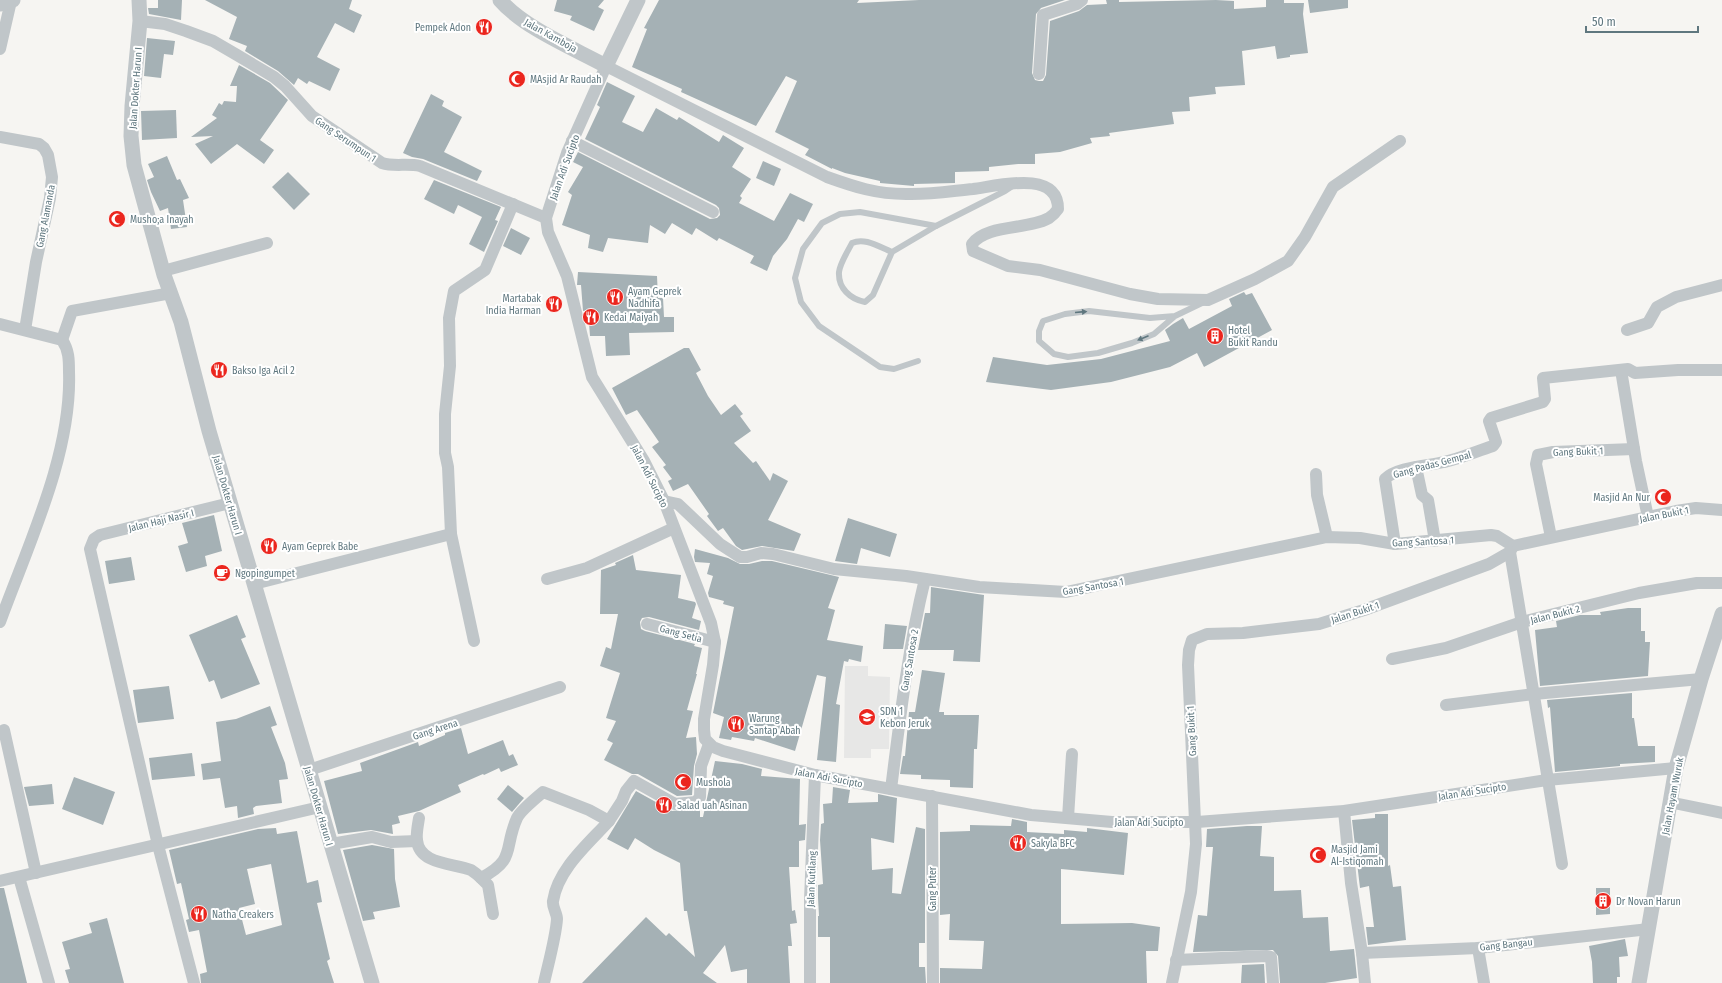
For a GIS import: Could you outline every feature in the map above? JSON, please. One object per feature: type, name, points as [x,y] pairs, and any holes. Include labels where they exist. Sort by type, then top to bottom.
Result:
[{"type":"street","name":"Jalan Dokter Harun I","points":[[139,0],[140,21],[132,106],[131,136],[134,165],[163,271],[181,322],[209,431],[372,983]]},
{"type":"street","points":[[638,0],[606,66],[826,177],[859,189],[874,193],[908,194],[973,189],[1018,182],[1037,184],[1053,192],[1058,201],[1058,209],[1049,218],[1002,229],[976,238],[972,244],[973,251],[1008,266],[1040,270],[1130,294],[1158,299],[1208,300],[1255,280],[1288,261],[1305,237],[1333,187],[1400,141]]},
{"type":"street","points":[[1039,74],[1043,15],[1077,4],[1082,0]]},
{"type":"street","points":[[0,49],[8,2]]},
{"type":"street","name":"Jalan Kamboja","points":[[504,5],[530,24],[606,66]]},
{"type":"street","name":"Gang Serumpun 1","points":[[140,21],[165,24],[213,41],[274,77],[285,86],[312,116],[382,163],[390,166],[410,164],[420,166],[546,218]]},
{"type":"street","name":"Jalan Adi Sucipto","points":[[606,66],[572,141],[546,218],[548,232],[568,276],[592,377],[644,461],[664,501],[711,623],[714,642],[713,665],[704,720],[705,738],[709,744],[723,751],[815,776],[1031,815],[1112,822],[1197,822],[1344,810],[1547,780],[1676,768]]},
{"type":"street","name":"Gang Alamanda","points":[[0,137],[39,144],[44,148],[48,155],[52,177],[50,198],[36,262],[25,330]]},
{"type":"street","points":[[572,141],[713,212]]},
{"type":"street","points":[[474,641],[452,534],[448,467],[445,453],[445,422],[450,366],[449,318],[454,291],[485,270],[513,204]]},
{"type":"street","points":[[163,271],[267,243]]},
{"type":"street","points":[[1627,330],[1648,323],[1657,307],[1676,297],[1722,285]]},
{"type":"street","points":[[62,340],[72,311],[171,293]]},
{"type":"street","points":[[0,324],[62,340],[66,346],[69,357],[70,381],[68,418],[57,466],[0,622]]},
{"type":"street","name":"Gang Padas Gempal","points":[[1395,544],[1385,479],[1394,474],[1416,467],[1444,462],[1493,446],[1496,442],[1489,421],[1491,418],[1543,402],[1545,399],[1543,378],[1628,369],[1635,373],[1678,370],[1722,370]]},
{"type":"street","points":[[1621,370],[1634,449],[1648,517]]},
{"type":"street","name":"Gang Bukit 1","points":[[1551,537],[1536,464],[1538,455],[1553,452],[1634,449]]},
{"type":"street","points":[[1416,467],[1422,495],[1428,500],[1435,541]]},
{"type":"street","points":[[1316,474],[1317,495],[1327,536]]},
{"type":"street","name":"Gang Santosa 1","points":[[664,501],[678,504],[720,544],[740,556],[747,557],[761,553],[773,554],[834,570],[925,579],[979,587],[1066,592],[1327,536],[1360,538],[1395,544],[1491,535],[1497,536],[1512,549]]},
{"type":"street","name":"Jalan Haji Nasir I","points":[[158,845],[91,557],[91,543],[94,539],[104,534],[230,503]]},
{"type":"street","name":"Jalan Bukit 1","points":[[1192,640],[1207,634],[1243,633],[1319,624],[1364,610],[1489,564],[1512,549],[1551,537],[1696,508],[1722,510]]},
{"type":"street","points":[[547,579],[587,568],[674,528]]},
{"type":"street","points":[[254,584],[452,534]]},
{"type":"street","points":[[1512,549],[1547,780],[1562,864]]},
{"type":"street","name":"Gang Santosa 2","points":[[891,789],[904,681],[925,579]]},
{"type":"street","name":"Jalan Bukit 2","points":[[1392,659],[1446,648],[1522,622],[1639,593],[1697,583],[1722,583]]},
{"type":"street","name":"Jalan Hayam Wuruk","points":[[1639,983],[1676,768],[1700,679],[1720,629],[1722,614]]},
{"type":"street","name":"Gang Setia","points":[[647,624],[714,642]]},
{"type":"street","name":"Gang Bukit 1","points":[[1172,983],[1191,892],[1196,844],[1197,822],[1188,665],[1189,650],[1192,640]]},
{"type":"street","points":[[1446,705],[1534,694],[1700,679]]},
{"type":"street","name":"Gang Arena","points":[[309,770],[560,687]]},
{"type":"street","points":[[4,730],[36,873]]},
{"type":"street","points":[[544,983],[557,919],[553,903],[557,888],[575,859],[609,821],[622,801],[626,791],[634,781],[676,804],[696,802],[700,797],[701,766],[709,744]]},
{"type":"street","points":[[1068,818],[1072,754]]},
{"type":"street","name":"Jalan Kutilang","points":[[810,983],[810,900],[815,776]]},
{"type":"street","points":[[481,878],[496,870],[507,857],[511,833],[518,816],[543,792],[589,810],[609,821]]},
{"type":"street","name":"Gang Puter","points":[[932,796],[933,983]]},
{"type":"street","points":[[1669,802],[1722,813]]},
{"type":"street","points":[[0,881],[320,807]]},
{"type":"street","points":[[1344,810],[1351,883],[1365,983]]},
{"type":"street","points":[[419,818],[417,841],[420,849],[428,857],[437,862],[471,870],[481,878],[488,885],[493,914]]},
{"type":"street","points":[[331,844],[372,837],[391,842],[417,841]]},
{"type":"street","points":[[158,845],[194,983]]},
{"type":"street","points":[[19,877],[49,983]]},
{"type":"street","name":"Gang Bangau","points":[[1362,953],[1478,948],[1649,929]]},
{"type":"street","points":[[1478,948],[1484,983]]},
{"type":"street","points":[[1176,960],[1267,956],[1271,957],[1272,961],[1273,983]]},
{"type":"lane","points":[[892,252],[860,240],[852,243],[839,272],[843,289],[854,300],[865,302],[873,295],[892,252],[936,226],[1005,191],[1018,182]]},
{"type":"lane","points":[[918,361],[894,369],[880,367],[819,326],[801,302],[795,278],[803,249],[822,223],[840,214],[860,212],[936,226]]},
{"type":"lane","points":[[1175,316],[1150,318],[1089,312],[1064,314],[1043,321],[1039,331],[1039,341],[1054,354],[1068,357],[1098,353],[1132,343],[1154,334],[1175,316],[1208,300]]},
{"type":"shaded area","name":"SDN 1 Kebon Jeruk","points":[[845,666],[868,666],[868,676],[890,677],[889,749],[871,749],[871,758],[844,758]]},
{"type":"building","points":[[158,0],[182,0],[181,20],[149,14],[148,8],[158,8]]},
{"type":"building","points":[[205,0],[352,0],[349,9],[362,15],[354,33],[335,23],[317,57],[340,69],[330,91],[309,81],[307,84],[298,78],[294,85],[278,71],[245,51],[247,46],[229,39],[237,17]]},
{"type":"building","points":[[557,0],[604,0],[598,7],[604,10],[594,31],[570,20],[572,16],[554,11]]},
{"type":"building","points":[[659,0],[859,0],[857,3],[919,0],[1065,0],[1041,8],[1036,14],[1032,73],[1035,80],[1043,81],[1046,75],[1050,21],[1079,11],[1087,5],[1107,4],[1106,0],[1119,0],[1119,2],[1216,0],[1234,1],[1234,9],[1266,7],[1266,0],[1284,0],[1284,3],[1304,3],[1303,14],[1308,53],[1290,55],[1290,57],[1277,59],[1275,46],[1242,51],[1245,85],[1215,87],[1216,94],[1189,97],[1190,111],[1172,112],[1174,124],[1109,133],[1110,136],[1090,138],[1092,143],[1060,152],[1035,154],[1035,164],[989,167],[989,171],[955,172],[955,183],[914,184],[914,186],[880,183],[880,181],[832,169],[805,155],[809,149],[775,132],[797,81],[786,76],[756,126],[681,92],[682,89],[632,67],[647,29],[644,28]]},
{"type":"building","points":[[1308,0],[1348,0],[1348,8],[1310,13]]},
{"type":"building","points":[[147,38],[175,41],[173,55],[164,54],[161,78],[144,76]]},
{"type":"building","points":[[239,65],[270,83],[288,100],[260,140],[274,150],[264,164],[237,144],[211,164],[195,144],[213,136],[191,137],[217,118],[212,115],[219,103],[222,105],[224,101],[236,102],[237,86],[230,86]]},
{"type":"building","points":[[607,82],[635,96],[622,122],[643,132],[656,108],[677,120],[679,117],[719,142],[723,135],[744,148],[732,167],[751,179],[740,196],[742,198],[739,203],[774,221],[790,193],[813,204],[804,222],[798,219],[787,239],[773,256],[767,271],[750,263],[754,256],[719,238],[717,241],[696,228],[692,235],[672,223],[665,234],[650,225],[648,243],[608,238],[603,252],[588,248],[590,235],[562,225],[572,195],[568,192],[583,167],[573,162],[578,152],[710,219],[717,218],[720,215],[719,208],[716,205],[585,139],[600,107],[597,105]]},
{"type":"building","points":[[431,94],[444,101],[442,106],[462,117],[444,152],[482,171],[477,181],[423,159],[412,157],[403,153]]},
{"type":"building","points":[[176,110],[177,138],[142,140],[141,111]]},
{"type":"building","points":[[167,156],[177,180],[180,179],[189,198],[183,200],[187,227],[171,229],[168,208],[160,211],[147,180],[154,177],[148,164]]},
{"type":"building","points":[[763,161],[781,169],[774,186],[756,178]]},
{"type":"building","points":[[288,172],[310,194],[294,210],[272,187]]},
{"type":"building","points":[[434,180],[501,207],[495,220],[498,221],[484,252],[469,244],[482,217],[458,205],[454,214],[424,199]]},
{"type":"building","points":[[511,228],[530,238],[521,255],[503,246]]},
{"type":"building","points":[[578,272],[657,276],[658,298],[663,298],[664,317],[674,317],[674,332],[629,333],[630,355],[606,356],[605,336],[590,336],[588,310],[583,311],[581,285],[577,285]]},
{"type":"building","name":"Hotel Bukit Randu","points":[[1244,292],[1246,295],[1252,293],[1272,330],[1204,367],[1197,353],[1170,367],[1111,382],[1051,390],[986,382],[993,357],[1047,365],[1101,359],[1170,341],[1165,330],[1173,324],[1183,318],[1189,329],[1232,306],[1229,299]]},
{"type":"building","points":[[684,348],[689,348],[701,370],[696,373],[708,396],[721,415],[735,404],[743,414],[740,416],[751,431],[734,443],[753,463],[756,461],[770,481],[773,473],[788,481],[768,520],[801,534],[794,551],[762,546],[742,550],[736,546],[723,528],[718,531],[707,516],[709,514],[688,484],[673,491],[668,481],[672,479],[663,467],[666,465],[652,447],[659,442],[637,410],[626,415],[612,388]]},
{"type":"building","points":[[214,515],[222,551],[205,556],[207,566],[186,572],[178,546],[188,543],[182,523]]},
{"type":"building","points":[[848,518],[897,534],[890,557],[861,548],[857,564],[835,561]]},
{"type":"building","points":[[695,549],[728,558],[740,564],[772,561],[839,577],[828,608],[835,610],[827,640],[863,646],[861,662],[849,659],[848,662],[844,661],[836,704],[840,705],[836,762],[817,760],[826,677],[817,675],[795,751],[755,738],[754,741],[732,737],[731,740],[719,738],[724,717],[713,713],[734,607],[723,604],[724,601],[709,597],[708,593],[713,576],[707,574],[710,563],[695,562]]},
{"type":"building","points":[[633,555],[636,570],[681,575],[678,598],[695,602],[696,604],[692,618],[701,621],[699,630],[649,617],[642,618],[640,622],[641,629],[645,631],[695,644],[694,646],[702,648],[697,674],[687,710],[693,711],[686,738],[696,737],[697,754],[694,766],[692,795],[677,796],[638,774],[632,774],[604,760],[613,743],[607,740],[616,721],[606,718],[620,673],[600,666],[606,647],[611,649],[618,614],[600,614],[601,570],[616,565],[615,563]]},
{"type":"building","points":[[131,557],[135,580],[109,584],[105,561]]},
{"type":"building","points":[[931,587],[984,595],[980,662],[953,661],[954,650],[918,650],[925,613],[930,613]]},
{"type":"building","points":[[1628,608],[1641,608],[1641,631],[1645,631],[1645,642],[1650,642],[1648,676],[1540,686],[1535,630],[1557,627],[1556,621],[1580,615],[1601,615],[1600,612]]},
{"type":"building","points":[[237,615],[246,637],[241,639],[260,684],[221,699],[214,680],[209,682],[189,635]]},
{"type":"building","points":[[885,624],[907,626],[903,649],[883,649]]},
{"type":"building","points":[[922,670],[945,673],[939,712],[944,712],[944,715],[979,715],[977,749],[974,749],[973,788],[950,787],[950,780],[921,779],[921,775],[900,774],[903,756],[905,756],[909,712],[915,712]]},
{"type":"building","points":[[169,686],[174,719],[138,723],[133,690]]},
{"type":"building","points":[[1632,693],[1632,718],[1634,718],[1638,746],[1655,746],[1655,762],[1620,764],[1620,766],[1555,772],[1550,707],[1548,708],[1547,700]]},
{"type":"building","points":[[270,706],[277,725],[271,727],[285,763],[288,779],[279,780],[282,803],[256,806],[253,808],[254,814],[238,818],[237,806],[225,808],[220,778],[203,780],[201,764],[221,761],[216,722],[236,719]]},
{"type":"building","points":[[461,728],[468,754],[503,740],[509,756],[513,754],[518,765],[501,772],[499,768],[484,775],[483,774],[458,785],[461,792],[419,811],[398,816],[400,823],[392,825],[393,834],[371,830],[338,834],[324,781],[362,771],[360,763],[418,742],[419,746],[445,735],[445,733]]},
{"type":"building","points":[[192,753],[195,776],[152,780],[149,758]]},
{"type":"building","points":[[715,761],[742,764],[762,769],[761,776],[800,779],[799,825],[806,824],[805,840],[799,841],[799,867],[789,867],[792,911],[795,910],[797,923],[790,924],[792,946],[788,946],[790,983],[747,983],[747,969],[731,972],[725,945],[703,973],[717,983],[582,983],[646,917],[666,936],[669,933],[695,957],[687,911],[684,911],[680,863],[654,850],[635,838],[628,850],[607,839],[636,791],[672,811],[700,808],[700,817],[703,817]]},
{"type":"building","points":[[74,777],[115,792],[103,825],[62,809]]},
{"type":"building","points":[[52,784],[54,804],[29,806],[24,787]]},
{"type":"building","points":[[508,785],[524,798],[512,812],[497,799]]},
{"type":"building","points":[[833,787],[850,790],[848,803],[878,802],[878,794],[897,798],[894,843],[871,838],[872,870],[893,868],[892,893],[901,894],[916,827],[925,829],[925,943],[919,943],[919,967],[925,967],[926,983],[830,983],[830,937],[818,937],[818,885],[823,884],[820,840],[821,824],[824,823],[823,804],[832,803]]},
{"type":"building","points":[[1375,814],[1388,814],[1388,866],[1390,865],[1393,887],[1401,886],[1406,940],[1368,945],[1366,927],[1374,927],[1369,886],[1360,888],[1352,820],[1375,818]]},
{"type":"building","points":[[1012,819],[1027,822],[1027,832],[1064,834],[1064,830],[1087,832],[1087,828],[1128,833],[1124,875],[1061,869],[1061,924],[1132,923],[1160,927],[1158,951],[1146,951],[1147,983],[940,983],[940,968],[982,969],[984,941],[949,940],[950,914],[940,915],[940,832],[970,831],[970,825],[1011,826]]},
{"type":"building","points":[[1262,826],[1260,856],[1274,857],[1274,891],[1301,890],[1303,918],[1328,917],[1330,951],[1354,949],[1357,978],[1325,983],[1280,983],[1278,956],[1273,950],[1193,952],[1198,915],[1207,916],[1213,847],[1206,847],[1207,829]]},
{"type":"building","points":[[276,828],[277,834],[297,831],[307,883],[318,880],[322,902],[317,903],[330,959],[327,961],[334,983],[201,983],[200,974],[207,972],[199,930],[189,932],[186,920],[189,919],[181,883],[177,884],[169,850],[258,829]],"holes":[[[271,864],[282,925],[246,935],[239,908],[255,904],[247,869]]]},
{"type":"building","points":[[372,845],[394,849],[395,879],[400,907],[373,912],[375,919],[363,921],[343,850]]},
{"type":"building","points":[[0,888],[4,888],[27,983],[0,983]]},
{"type":"building","name":"Dr Novan Harun","points":[[1596,888],[1610,888],[1610,914],[1596,915]]},
{"type":"building","points":[[107,918],[124,983],[69,983],[65,970],[70,969],[62,942],[92,933],[89,923]]},
{"type":"building","points":[[1625,939],[1628,956],[1619,957],[1620,977],[1617,977],[1617,983],[1593,983],[1592,962],[1589,946]]},
{"type":"building","points":[[1264,964],[1265,983],[1241,983],[1242,965]]},
{"type":"place","name":"Pempek Adon","points":[[484,27]]},
{"type":"place","name":"MAsjid Ar Raudah","points":[[517,79]]},
{"type":"place","name":"Musho;a Inayah","points":[[117,219]]},
{"type":"place","name":"Ayam Geprek Nadhifa","points":[[615,297]]},
{"type":"place","name":"Martabak India Harman","points":[[554,304]]},
{"type":"place","name":"Kedai Maiyah","points":[[591,317]]},
{"type":"place","name":"Hotel Bukit Randu","points":[[1215,336]]},
{"type":"place","name":"Bakso Iga Acil 2","points":[[219,370]]},
{"type":"place","name":"Masjid An Nur","points":[[1663,497]]},
{"type":"place","name":"Ayam Geprek Babe","points":[[269,546]]},
{"type":"place","name":"Ngopingumpet","points":[[222,573]]},
{"type":"place","name":"SDN 1 Kebon Jeruk","points":[[867,717]]},
{"type":"place","name":"Warung Santap Abah","points":[[736,724]]},
{"type":"place","name":"Mushola","points":[[683,782]]},
{"type":"place","name":"Salad uah Asinan","points":[[664,805]]},
{"type":"place","name":"Sakyla BFC","points":[[1018,843]]},
{"type":"place","name":"Masjid Jami Al-Istiqomah","points":[[1318,855]]},
{"type":"place","name":"Dr Novan Harun","points":[[1603,901]]},
{"type":"place","name":"Natha Creakers","points":[[199,914]]}]
